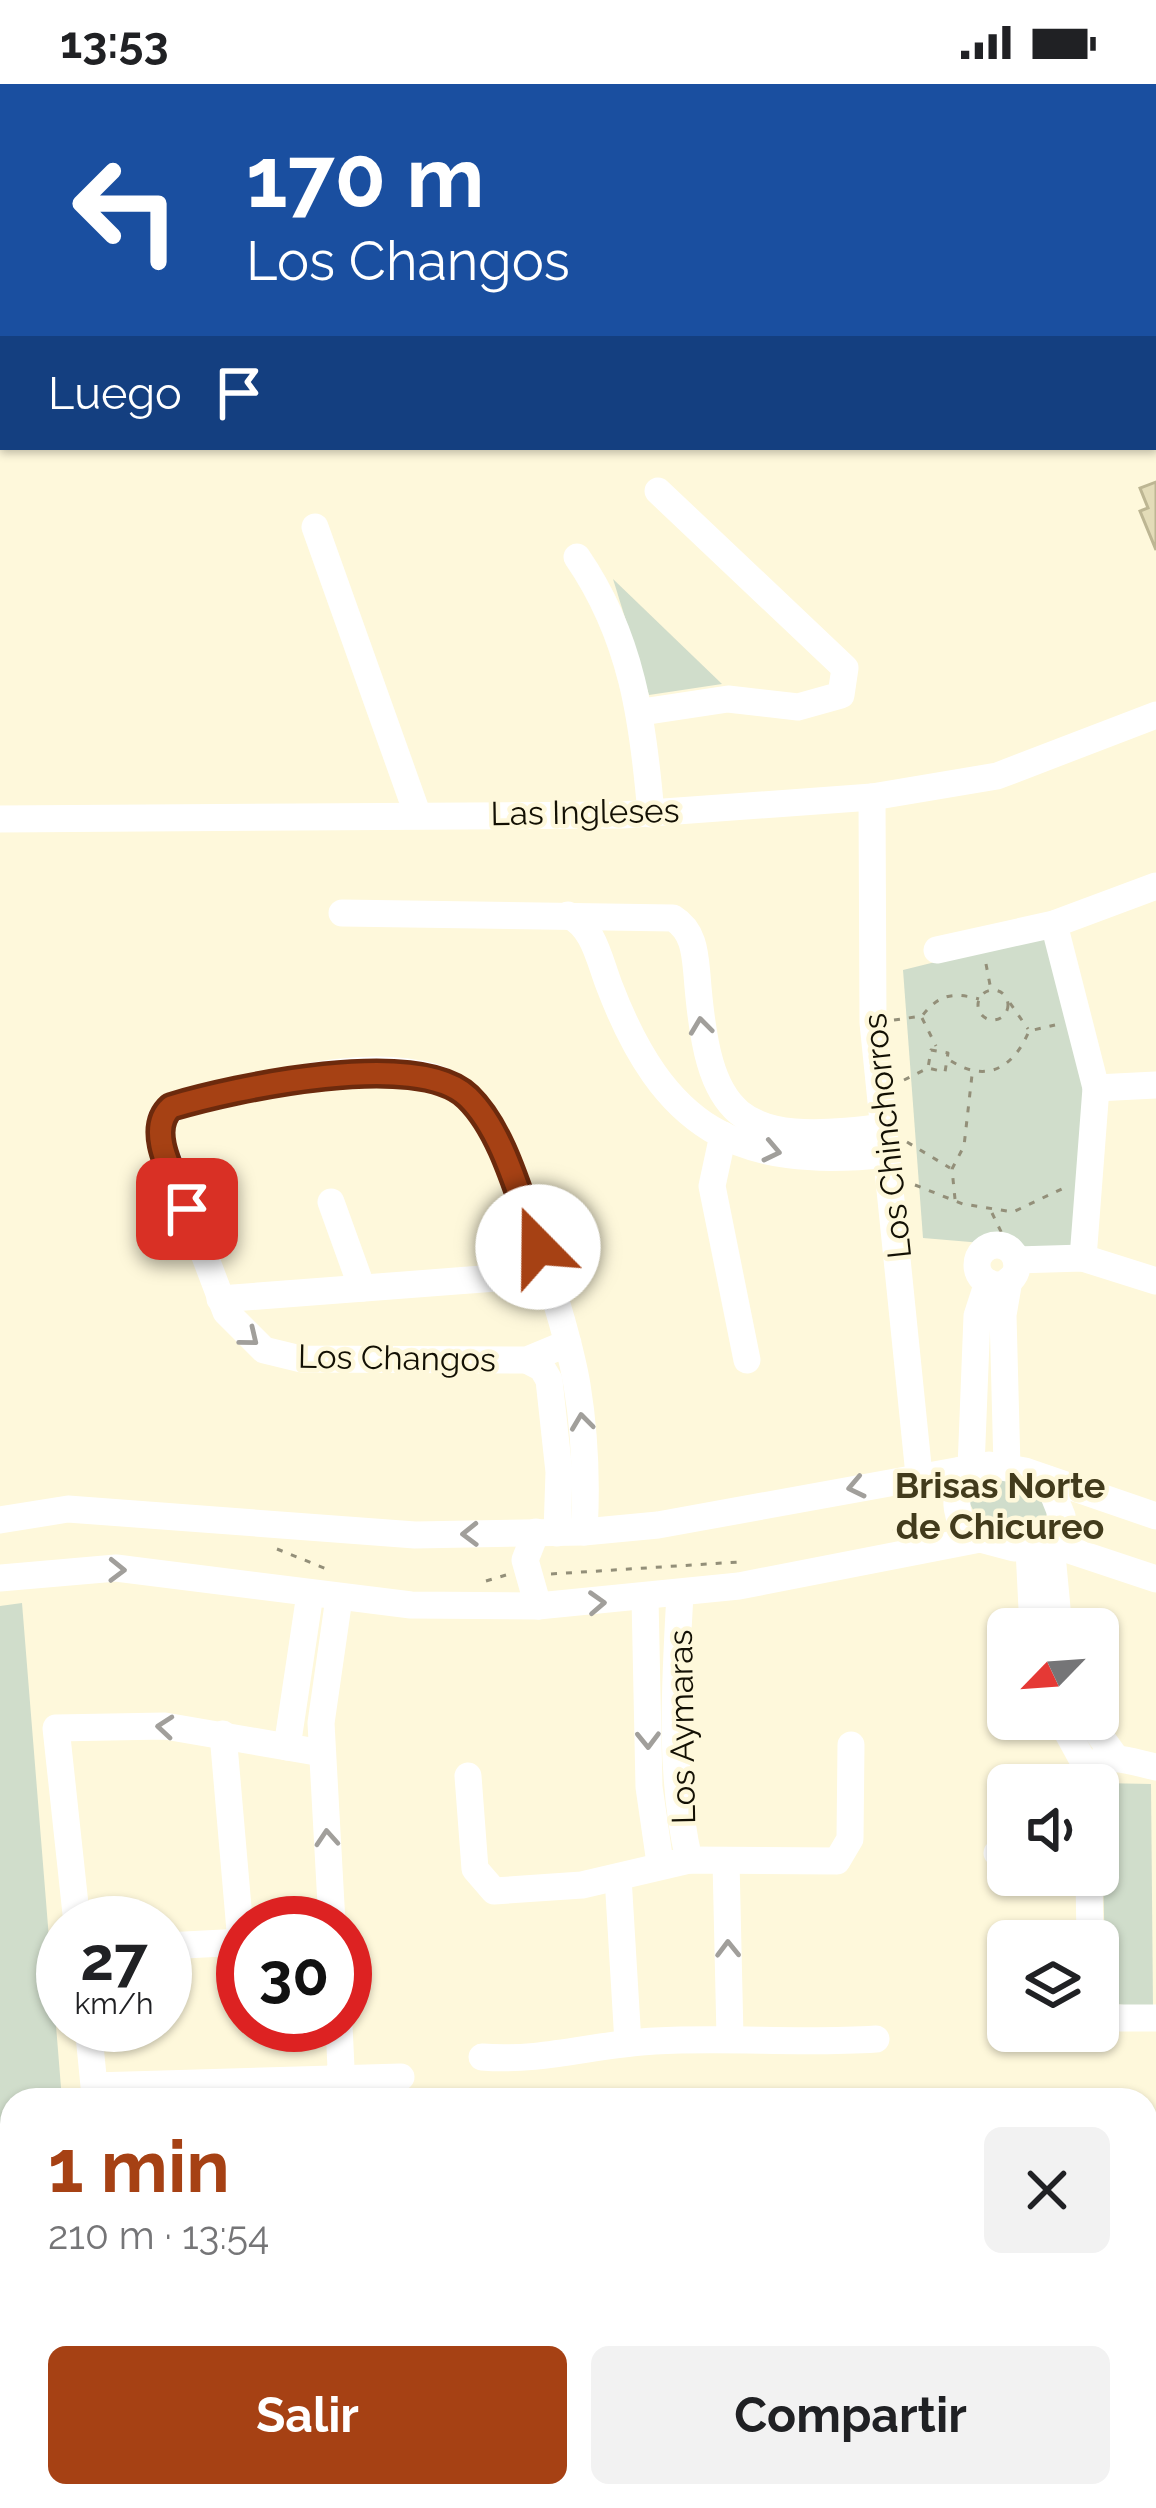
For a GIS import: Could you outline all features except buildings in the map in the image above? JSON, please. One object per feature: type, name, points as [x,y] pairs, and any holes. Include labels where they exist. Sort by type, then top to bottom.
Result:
[{"type":"street","points":[[642,712],[728,699],[798,707],[841,695],[845,668],[658,490]]},
{"type":"street","points":[[315,526],[417,813]]},
{"type":"street","points":[[577,557],[613,622],[642,712],[651,814]]},
{"type":"street","name":"Las Ingleses","points":[[0,820],[651,814],[872,797],[997,776],[1156,715]]},
{"type":"street","name":"Los Chinchorros","points":[[872,797],[873,1023],[919,1475]]},
{"type":"street","points":[[937,950],[1054,924],[1156,886]]},
{"type":"street","points":[[342,913],[673,917],[687,929],[712,1079],[737,1111],[779,1129],[830,1133],[888,1152]]},
{"type":"street","points":[[568,915],[584,926],[641,1060],[673,1101],[723,1136],[788,1155],[888,1152]]},
{"type":"street","points":[[595,949],[599,929],[619,915]]},
{"type":"street","points":[[1054,924],[1096,1088],[1083,1258]]},
{"type":"street","name":"Los Changos","points":[[559,1532],[584,1443],[568,1343],[548,1274],[488,1125],[472,1100],[436,1078],[357,1073],[178,1105],[161,1118],[161,1140],[220,1299],[242,1334],[288,1358],[527,1360],[568,1343]]},
{"type":"street","points":[[673,1101],[712,1079]]},
{"type":"street","points":[[1096,1088],[1156,1085]]},
{"type":"street","points":[[723,1136],[712,1186],[747,1360]]},
{"type":"street","name":"Los Changos","points":[[331,1202],[362,1288]]},
{"type":"street","points":[[1006,1268],[1083,1258],[1156,1281]]},
{"type":"street","points":[[1006,1268],[1007,1467]]},
{"type":"street","points":[[980,1538],[968,1532],[956,1508],[966,1469],[977,1316],[1006,1268]]},
{"type":"street","name":"Los Changos","points":[[220,1299],[548,1274]]},
{"type":"street","name":"Los Changos","points":[[527,1360],[542,1368],[549,1380],[559,1472],[559,1532]]},
{"type":"street","points":[[0,1520],[68,1509],[415,1535],[559,1532],[658,1525],[919,1475],[1007,1467],[1156,1516]]},
{"type":"street","points":[[1035,1608],[1040,1546],[1062,1516],[1047,1479]]},
{"type":"street","points":[[538,1606],[525,1560],[559,1532]]},
{"type":"street","points":[[0,1578],[116,1568],[324,1596],[538,1606],[680,1594],[980,1538],[1040,1546],[1156,1579]]},
{"type":"street","points":[[1040,1546],[1054,1608]]},
{"type":"street","name":"Los Aymaras","points":[[680,1594],[675,1749],[679,1818],[689,1861]]},
{"type":"street","points":[[287,1747],[324,1596]]},
{"type":"street","points":[[324,1596],[327,1663],[322,1753],[330,1896]]},
{"type":"street","name":"Los Aymaras","points":[[644,1598],[649,1787],[660,1864]]},
{"type":"street","points":[[74,1896],[56,1728],[165,1726],[322,1753]]},
{"type":"street","points":[[223,1734],[238,1896]]},
{"type":"street","points":[[1103,1740],[1115,1758]]},
{"type":"street","name":"Los Aymaras","points":[[468,1775],[475,1869],[494,1891],[562,1887],[689,1861],[837,1862],[850,1839],[850,1745]]},
{"type":"street","points":[[1094,1764],[1097,1759],[1115,1758],[1156,1767]]},
{"type":"street","name":"Los Aymaras","points":[[726,1862],[730,2036]]},
{"type":"street","points":[[617,1877],[628,2043]]},
{"type":"street","points":[[1119,2018],[1156,2018]]},
{"type":"street","points":[[482,2056],[531,2061],[628,2043],[730,2036],[768,2044],[876,2039]]},
{"type":"street","points":[[91,2052],[94,2086],[400,2077]]},
{"type":"street","points":[[336,2078],[340,2052]]},
{"type":"path","points":[[922,1016],[938,1048],[972,1074],[1006,1065],[1020,1051],[1029,1031],[1018,1008],[992,990],[980,939]]},
{"type":"path","points":[[873,1023],[922,1016],[933,1002],[953,992],[979,999],[992,990]]},
{"type":"path","points":[[979,999],[981,1015],[993,1021],[1004,1016],[1008,1002]]},
{"type":"path","points":[[1029,1031],[1080,1019]]},
{"type":"path","points":[[928,1068],[928,1053],[938,1048]]},
{"type":"path","points":[[881,1092],[928,1068],[940,1073],[951,1061]]},
{"type":"path","points":[[955,1201],[952,1169],[964,1146],[972,1074]]},
{"type":"path","points":[[888,1152],[952,1169]]},
{"type":"path","points":[[888,1152],[955,1201],[991,1212],[1022,1210],[1051,1191],[1092,1178]]},
{"type":"path","points":[[991,1212],[1006,1268]]},
{"type":"green space","points":[[613,579],[722,684],[649,695]]},
{"type":"green space","points":[[1044,935],[1086,1092],[1076,1251],[923,1238],[903,970]]},
{"type":"green space","points":[[982,1476],[1031,1486],[1048,1508],[1044,1525],[1026,1537],[982,1527],[969,1502],[970,1486]]},
{"type":"green space","points":[[22,1603],[46,1896],[36,1896],[36,2052],[58,2052],[61,2088],[0,2088],[0,1606]]},
{"type":"green space","points":[[1119,1783],[1151,1784],[1153,2010],[1119,2004],[1119,1920],[1104,1920],[1104,1896],[1119,1896]]},
{"type":"district","name":"Brisas Norte de Chicureo","points":[[1000,1506]]},
{"type":"route","points":[[187,1209],[159,1133],[161,1118],[171,1107],[322,1077],[404,1072],[449,1083],[472,1100],[488,1125],[538,1247]]}]
